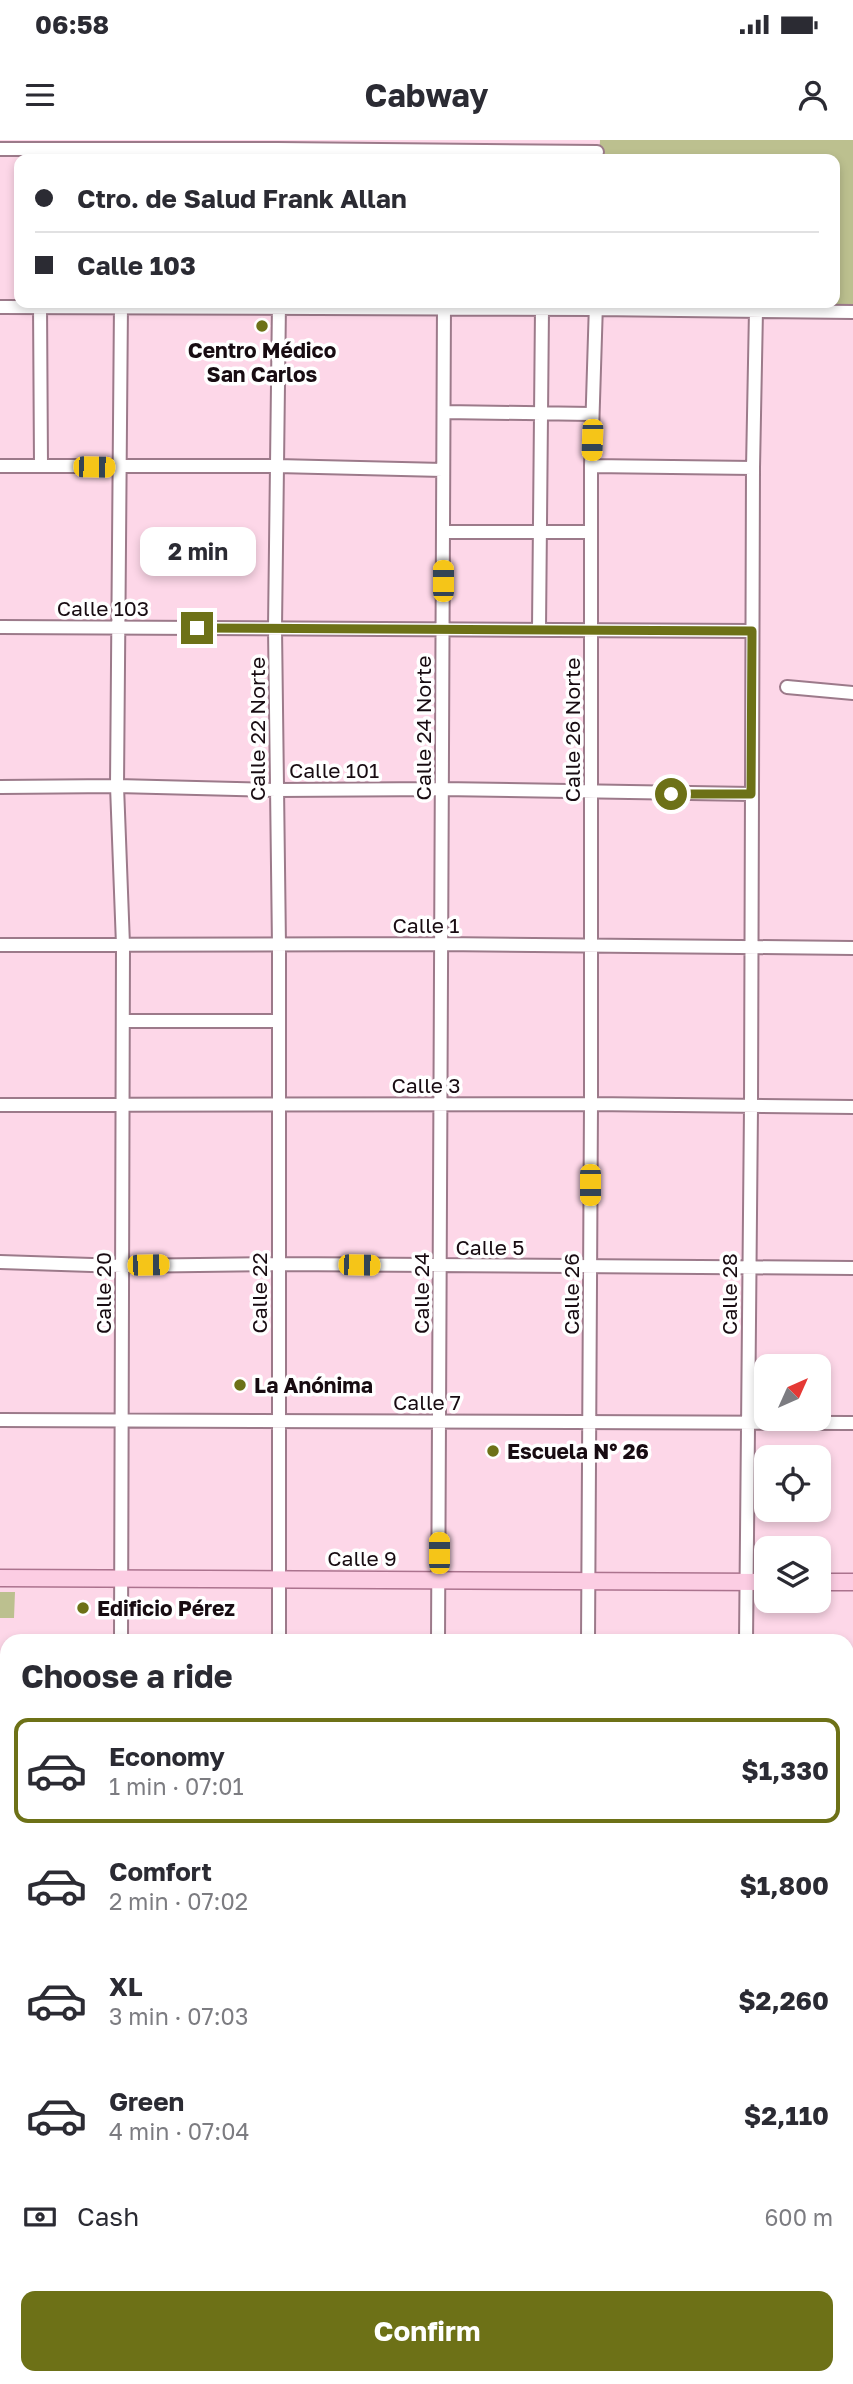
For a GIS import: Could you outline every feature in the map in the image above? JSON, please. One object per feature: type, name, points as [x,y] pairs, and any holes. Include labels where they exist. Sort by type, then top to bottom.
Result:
[{"type":"main road","name":"Calle 9","points":[[0,1578],[754,1582]]},
{"type":"main road","points":[[831,1582],[853,1582]]},
{"type":"street","points":[[0,149],[445,150],[512,146],[597,150]]},
{"type":"street","points":[[40,308],[41,466]]},
{"type":"street","name":"Calle 20","points":[[120,308],[117,786],[123,945],[121,1634]]},
{"type":"street","name":"Calle 22 Norte","points":[[279,308],[275,628],[279,946]]},
{"type":"street","name":"Calle 24 Norte","points":[[440,944],[444,308]]},
{"type":"street","points":[[518,308],[560,308]]},
{"type":"street","name":"Calle 26 Norte","points":[[590,947],[591,466],[596,308]]},
{"type":"street","points":[[676,308],[853,312]]},
{"type":"street","points":[[539,629],[542,309]]},
{"type":"street","name":"Calle 28","points":[[746,1634],[756,310]]},
{"type":"street","points":[[444,412],[592,414]]},
{"type":"street","points":[[0,466],[277,466],[443,470]]},
{"type":"street","points":[[591,466],[753,468]]},
{"type":"street","points":[[443,532],[591,532]]},
{"type":"street","name":"Calle 103","points":[[0,627],[752,631]]},
{"type":"street","points":[[787,687],[853,693]]},
{"type":"street","name":"Calle 101","points":[[0,786],[751,794]]},
{"type":"street","name":"Calle 1","points":[[0,944],[853,948]]},
{"type":"street","name":"Calle 24","points":[[438,1634],[440,944]]},
{"type":"street","name":"Calle 22","points":[[279,946],[279,1634]]},
{"type":"street","name":"Calle 26","points":[[588,1634],[590,947]]},
{"type":"street","points":[[122,1021],[279,1021]]},
{"type":"street","name":"Calle 3","points":[[0,1105],[591,1104],[853,1107]]},
{"type":"street","name":"Calle 5","points":[[0,1262],[122,1266],[279,1264],[853,1268]]},
{"type":"street","name":"Calle 7","points":[[0,1420],[853,1423]]},
{"type":"green space","points":[[600,140],[853,140],[853,307],[840,307],[840,154],[599,154]]},
{"type":"green space","points":[[0,1592],[15,1592],[14,1618],[0,1618]]},
{"type":"place","name":"Centro Médico San Carlos","points":[[262,326]]},
{"type":"place","name":"La Anónima","points":[[240,1385]]},
{"type":"place","name":"Escuela N° 26","points":[[493,1451]]},
{"type":"place","name":"Edificio Pérez","points":[[83,1608]]},
{"type":"route","points":[[197,628],[752,631],[751,794],[671,794]]}]
